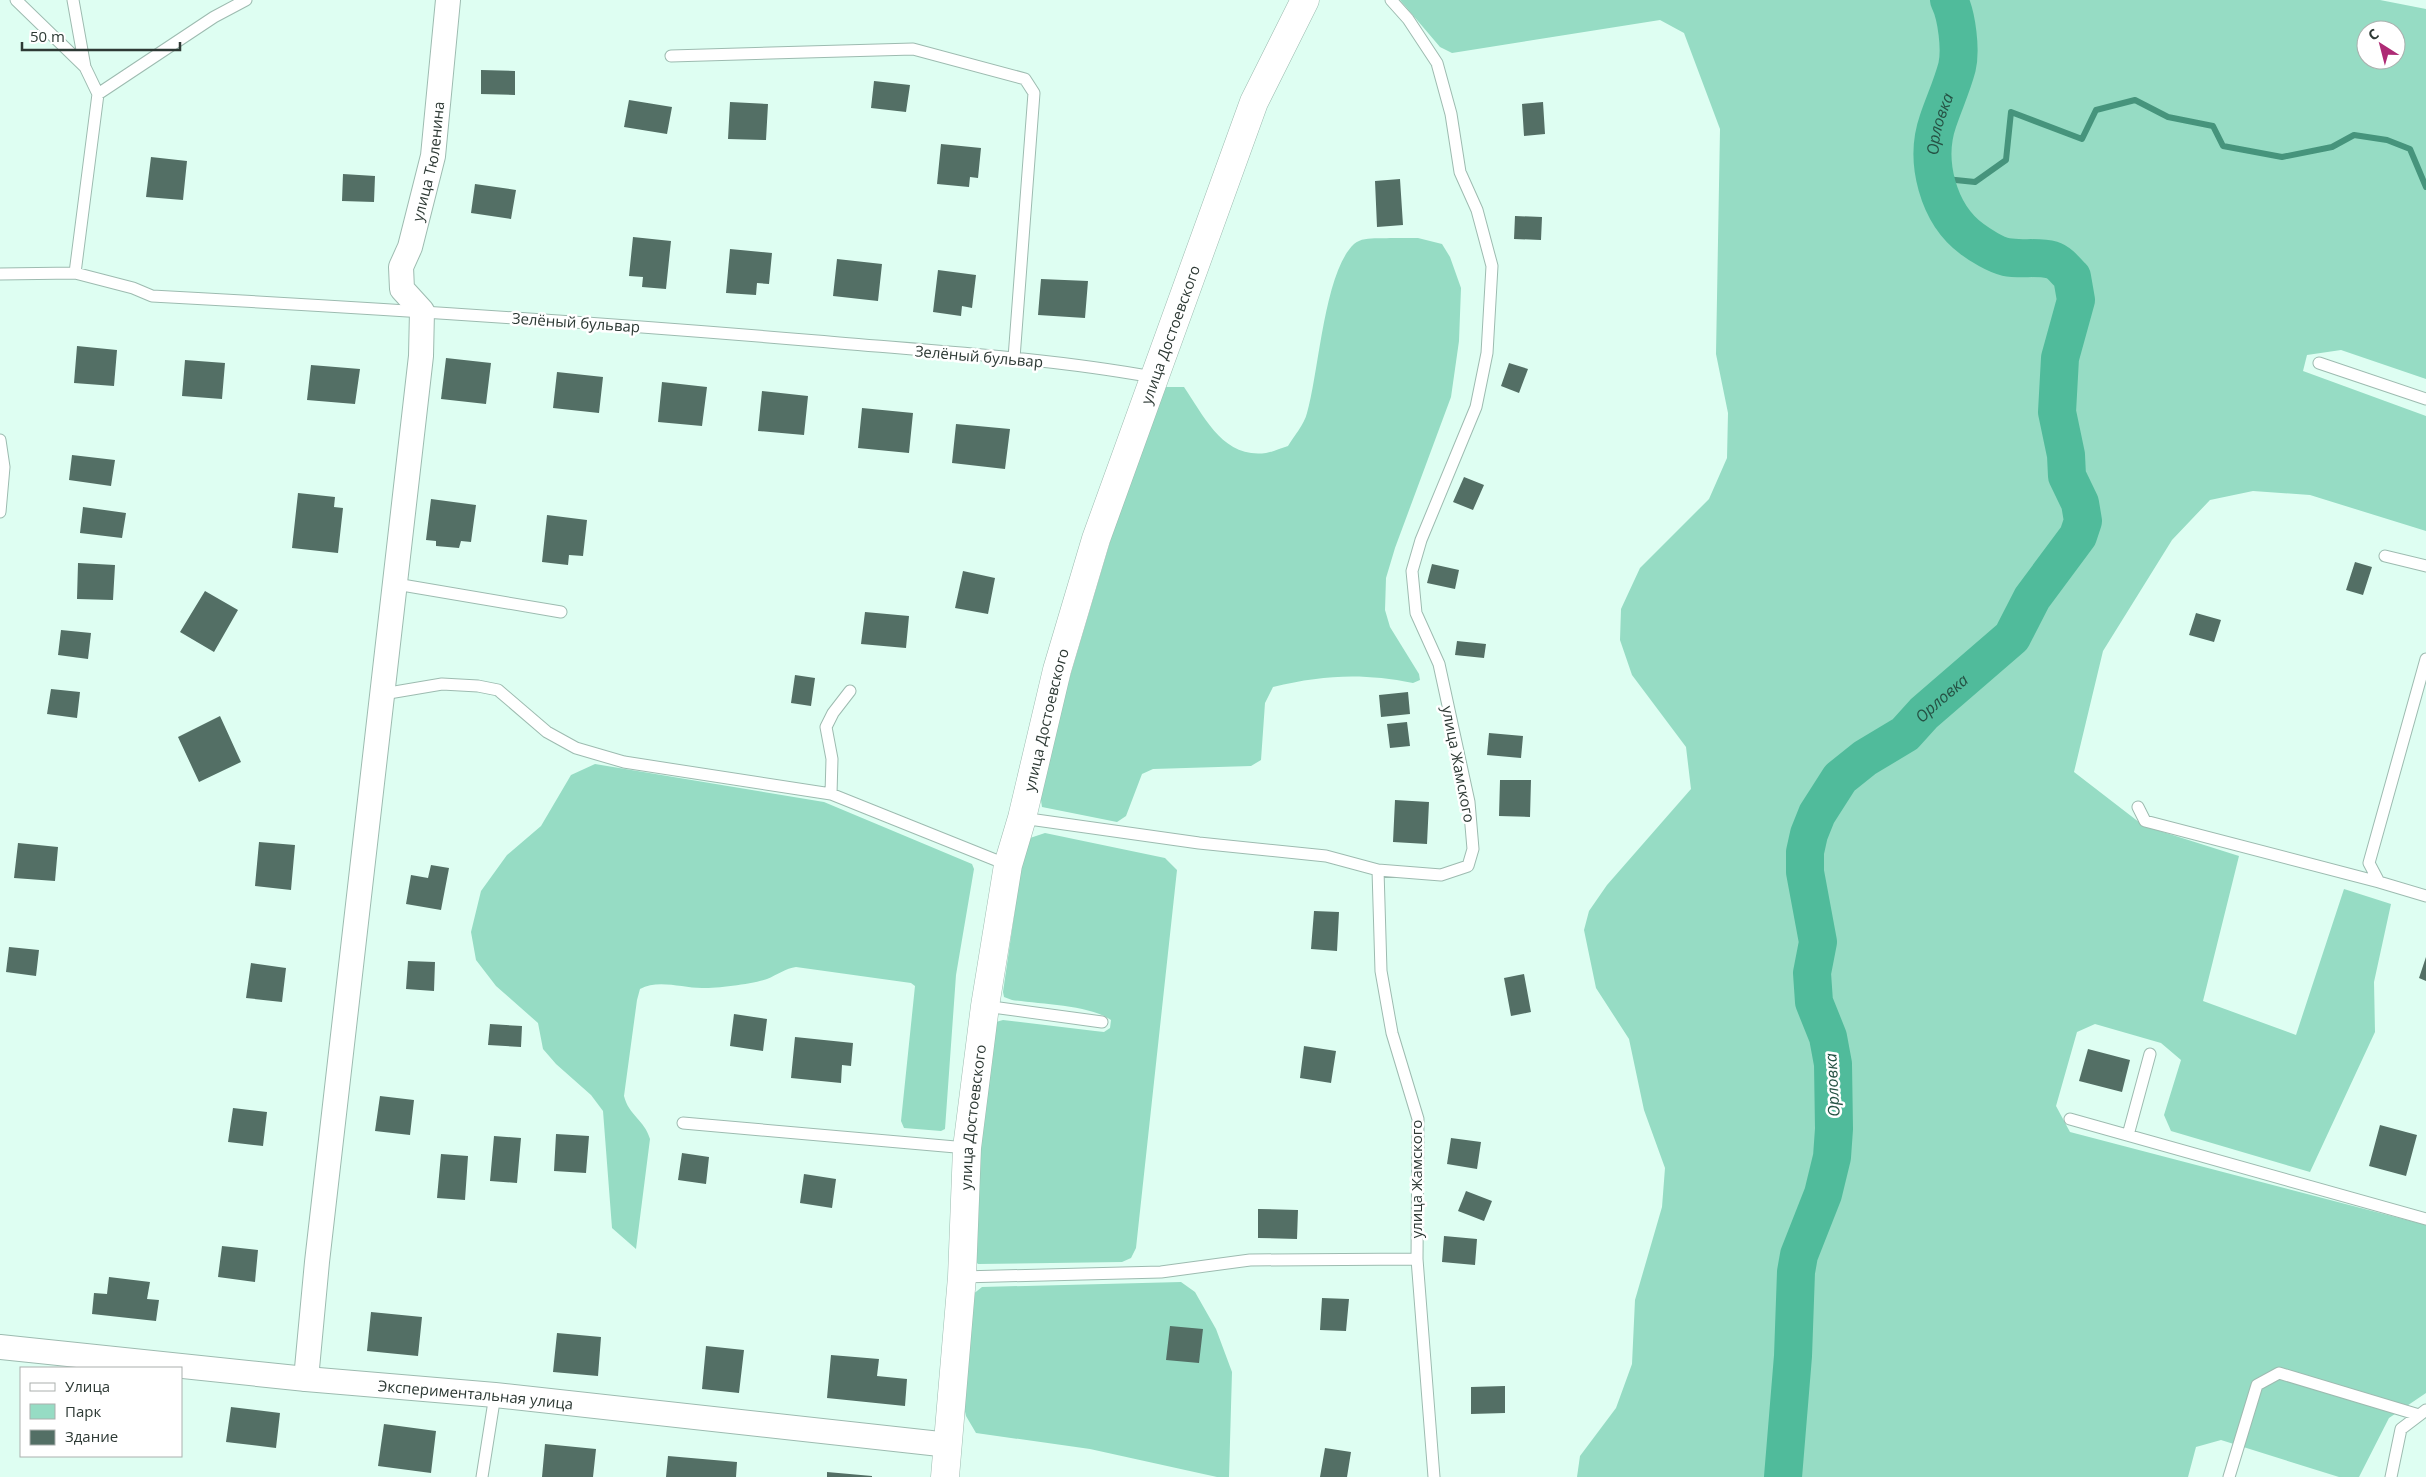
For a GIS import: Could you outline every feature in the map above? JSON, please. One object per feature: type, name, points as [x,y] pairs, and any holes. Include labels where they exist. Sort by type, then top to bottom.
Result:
[{"type":"main road","name":"улица Достоевского","points":[[945,1477],[962,1277],[967,1148],[985,1006],[1008,864],[1022,818],[1062,652],[1096,539],[1254,102],[1305,0]]},
{"type":"street","name":"улица Тюленина","points":[[422,311],[402,289],[401,267],[410,247],[433,156],[444,2]]},
{"type":"street","points":[[306,1379],[319,1243],[421,356],[422,311]]},
{"type":"street","name":"Экспериментальная улица","points":[[0,1346],[306,1379],[495,1395],[949,1445]]},
{"type":"lane","points":[[16,0],[85,67]]},
{"type":"lane","points":[[73,0],[85,67],[98,94],[75,273]]},
{"type":"lane","points":[[98,94],[214,17],[246,0]]},
{"type":"lane","name":"улица Жамского","points":[[1391,0],[1408,19],[1437,63],[1451,114],[1460,172],[1478,210],[1492,266],[1488,353],[1476,407],[1421,540],[1412,571],[1416,613],[1439,664],[1469,802],[1473,850],[1468,866],[1441,875],[1378,870],[1381,971],[1392,1033],[1418,1119],[1417,1259],[1434,1477]]},
{"type":"lane","points":[[671,56],[913,49],[1025,79],[1034,93],[1014,358]]},
{"type":"lane","name":"Зелёный бульвар","points":[[0,274],[75,273],[133,288],[152,296],[422,311],[674,328],[1014,358],[1153,377]]},
{"type":"lane","points":[[2319,363],[2426,399]]},
{"type":"lane","points":[[0,440],[4,467],[0,512]]},
{"type":"lane","points":[[2386,556],[2426,566]]},
{"type":"lane","points":[[396,584],[561,612]]},
{"type":"lane","points":[[2379,882],[2369,864],[2426,658]]},
{"type":"lane","points":[[383,694],[442,684],[478,686],[498,690],[547,732],[576,748],[624,762],[831,794],[1008,864]]},
{"type":"lane","points":[[831,794],[832,759],[826,727],[833,712],[850,691]]},
{"type":"lane","points":[[2138,807],[2145,820],[2426,896]]},
{"type":"lane","points":[[1022,818],[1199,844],[1326,856],[1378,870]]},
{"type":"lane","points":[[985,1006],[1102,1022]]},
{"type":"lane","points":[[2128,1135],[2150,1054]]},
{"type":"lane","points":[[2070,1119],[2426,1219]]},
{"type":"lane","points":[[683,1122],[967,1148]]},
{"type":"lane","points":[[962,1277],[1161,1272],[1250,1260],[1417,1259]]},
{"type":"lane","points":[[2229,1477],[2257,1385],[2279,1373],[2422,1412]]},
{"type":"lane","points":[[482,1477],[495,1395]]},
{"type":"lane","points":[[2390,1477],[2401,1429],[2422,1412]]},
{"type":"green space","points":[[1400,0],[2380,0],[2426,9],[2426,379],[2341,350],[2307,355],[2303,371],[2426,416],[2426,531],[2310,495],[2253,491],[2210,500],[2172,540],[2103,651],[2074,772],[2144,826],[2239,856],[2203,1001],[2296,1035],[2344,889],[2391,904],[2374,982],[2375,1032],[2310,1172],[2171,1131],[2164,1115],[2181,1060],[2161,1043],[2095,1024],[2077,1032],[2056,1106],[2070,1132],[2426,1225],[2426,1393],[2389,1418],[2359,1477],[2339,1477],[2221,1440],[2196,1447],[2188,1477],[1577,1477],[1580,1456],[1616,1408],[1632,1364],[1635,1300],[1662,1207],[1665,1168],[1644,1110],[1629,1039],[1596,988],[1584,930],[1589,911],[1607,885],[1691,789],[1686,747],[1632,675],[1620,640],[1621,609],[1640,568],[1709,499],[1727,458],[1728,413],[1716,354],[1720,129],[1684,33],[1660,20],[1452,53],[1440,47]]},
{"type":"green space","points":[[1418,238],[1442,244],[1450,257],[1461,288],[1459,341],[1451,397],[1395,548],[1386,578],[1385,610],[1390,627],[1419,674],[1420,680],[1413,683],[1377,678],[1343,677],[1309,680],[1273,687],[1265,703],[1261,760],[1251,766],[1153,769],[1142,774],[1126,816],[1117,822],[1042,807],[1039,787],[1069,680],[1116,522],[1164,387],[1184,387],[1216,433],[1238,449],[1251,453],[1266,453],[1288,446],[1306,417],[1329,299],[1344,258],[1358,241]]},
{"type":"green space","points":[[595,764],[824,802],[972,864],[974,869],[956,975],[945,1129],[941,1131],[904,1128],[901,1121],[915,986],[911,983],[796,967],[752,983],[702,988],[662,984],[647,986],[640,989],[637,1000],[624,1096],[629,1108],[644,1127],[650,1139],[636,1249],[612,1228],[603,1111],[591,1095],[556,1064],[543,1049],[538,1023],[496,986],[476,960],[471,932],[481,891],[507,855],[541,826],[571,775]]},
{"type":"green space","points":[[1045,833],[1165,858],[1177,870],[1136,1248],[1131,1258],[1122,1262],[978,1264],[972,1258],[969,1248],[990,1032],[996,1022],[1003,1020],[1104,1032],[1110,1028],[1111,1020],[1090,1011],[1012,1000],[1004,997],[1003,992],[1023,854],[1030,838]]},
{"type":"green space","points":[[1181,1282],[1195,1292],[1216,1329],[1232,1372],[1229,1477],[1217,1477],[1090,1449],[976,1433],[966,1416],[962,1399],[972,1295],[982,1287]]},
{"type":"building","points":[[481,70],[515,71],[515,95],[481,94]]},
{"type":"building","points":[[874,81],[910,85],[906,112],[871,108]]},
{"type":"building","points":[[629,100],[672,107],[667,134],[624,127]]},
{"type":"building","points":[[730,102],[768,104],[766,140],[728,139]]},
{"type":"building","points":[[1543,102],[1545,134],[1524,136],[1522,104]]},
{"type":"building","points":[[941,144],[981,148],[978,178],[970,177],[969,187],[937,184]]},
{"type":"building","points":[[151,157],[187,161],[183,200],[146,197]]},
{"type":"building","points":[[343,174],[375,176],[374,202],[342,201]]},
{"type":"building","points":[[1400,179],[1403,225],[1377,227],[1375,181]]},
{"type":"building","points":[[475,184],[516,190],[511,219],[471,213]]},
{"type":"building","points":[[1515,216],[1542,217],[1541,240],[1514,239]]},
{"type":"building","points":[[633,237],[671,241],[666,289],[642,287],[643,277],[629,276]]},
{"type":"building","points":[[730,249],[772,253],[769,284],[757,283],[756,295],[726,293]]},
{"type":"building","points":[[837,259],[882,264],[878,301],[833,296]]},
{"type":"building","points":[[938,270],[976,275],[972,308],[962,306],[961,316],[933,312]]},
{"type":"building","points":[[1041,279],[1088,281],[1085,318],[1038,315]]},
{"type":"building","points":[[77,346],[117,350],[114,386],[74,383]]},
{"type":"building","points":[[446,358],[491,363],[486,404],[441,399]]},
{"type":"building","points":[[185,360],[225,363],[222,399],[182,396]]},
{"type":"building","points":[[1509,363],[1528,369],[1519,393],[1501,386]]},
{"type":"building","points":[[311,365],[360,369],[355,404],[307,400]]},
{"type":"building","points":[[557,372],[603,377],[599,413],[553,408]]},
{"type":"building","points":[[662,382],[707,387],[702,426],[658,422]]},
{"type":"building","points":[[762,391],[808,396],[804,435],[758,431]]},
{"type":"building","points":[[862,408],[913,413],[909,453],[858,448]]},
{"type":"building","points":[[956,424],[1010,429],[1005,469],[952,463]]},
{"type":"building","points":[[72,455],[115,460],[111,486],[69,480]]},
{"type":"building","points":[[1464,477],[1484,485],[1473,510],[1453,502]]},
{"type":"building","points":[[298,493],[335,497],[334,507],[343,508],[338,553],[292,548]]},
{"type":"building","points":[[431,499],[476,505],[471,542],[461,541],[459,548],[436,546],[436,541],[426,540]]},
{"type":"building","points":[[83,507],[126,513],[122,538],[80,533]]},
{"type":"building","points":[[547,515],[587,520],[583,556],[569,555],[568,565],[542,562]]},
{"type":"building","points":[[2355,562],[2372,567],[2363,595],[2346,590]]},
{"type":"building","points":[[78,563],[115,565],[113,600],[77,599]]},
{"type":"building","points":[[1432,564],[1459,570],[1455,589],[1427,583]]},
{"type":"building","points":[[963,571],[995,578],[988,614],[955,608]]},
{"type":"building","points":[[205,591],[238,610],[214,652],[180,632]]},
{"type":"building","points":[[865,612],[909,616],[906,648],[861,644]]},
{"type":"building","points":[[2196,613],[2221,620],[2214,642],[2189,635]]},
{"type":"building","points":[[61,630],[91,633],[88,659],[58,655]]},
{"type":"building","points":[[1457,641],[1486,644],[1484,658],[1455,655]]},
{"type":"building","points":[[795,675],[815,678],[811,706],[791,703]]},
{"type":"building","points":[[51,689],[80,692],[77,718],[47,714]]},
{"type":"building","points":[[1408,692],[1410,714],[1381,717],[1379,695]]},
{"type":"building","points":[[220,716],[241,762],[199,782],[178,737]]},
{"type":"building","points":[[1407,722],[1410,746],[1390,748],[1387,724]]},
{"type":"building","points":[[1489,733],[1523,736],[1521,758],[1487,755]]},
{"type":"building","points":[[1500,780],[1531,780],[1530,817],[1499,816]]},
{"type":"building","points":[[1395,800],[1429,802],[1427,844],[1393,842]]},
{"type":"building","points":[[259,842],[295,845],[291,890],[255,886]]},
{"type":"building","points":[[18,843],[58,847],[55,881],[14,878]]},
{"type":"building","points":[[431,865],[449,868],[441,910],[406,904],[411,875],[428,878]]},
{"type":"building","points":[[1314,911],[1339,912],[1337,951],[1311,949]]},
{"type":"building","points":[[9,947],[39,950],[36,976],[6,972]]},
{"type":"building","points":[[2426,957],[2426,981],[2419,978]]},
{"type":"building","points":[[408,961],[435,962],[434,991],[406,989]]},
{"type":"building","points":[[251,963],[286,968],[282,1002],[246,998]]},
{"type":"building","points":[[1524,974],[1531,1012],[1511,1016],[1504,978]]},
{"type":"building","points":[[734,1014],[767,1019],[763,1051],[730,1046]]},
{"type":"building","points":[[490,1024],[522,1026],[521,1047],[488,1045]]},
{"type":"building","points":[[795,1037],[853,1043],[851,1066],[842,1065],[841,1083],[791,1078]]},
{"type":"building","points":[[1304,1046],[1336,1051],[1331,1083],[1300,1078]]},
{"type":"building","points":[[2088,1049],[2130,1060],[2122,1092],[2079,1081]]},
{"type":"building","points":[[380,1096],[414,1100],[410,1135],[375,1131]]},
{"type":"building","points":[[233,1108],[267,1112],[263,1146],[228,1142]]},
{"type":"building","points":[[2380,1125],[2417,1135],[2406,1176],[2369,1166]]},
{"type":"building","points":[[556,1134],[589,1136],[586,1173],[554,1171]]},
{"type":"building","points":[[494,1136],[521,1138],[517,1183],[490,1181]]},
{"type":"building","points":[[1451,1138],[1481,1142],[1477,1169],[1447,1164]]},
{"type":"building","points":[[682,1153],[709,1157],[706,1184],[678,1180]]},
{"type":"building","points":[[441,1154],[468,1156],[465,1200],[437,1198]]},
{"type":"building","points":[[804,1174],[836,1179],[832,1208],[800,1203]]},
{"type":"building","points":[[1466,1191],[1492,1201],[1484,1221],[1458,1211]]},
{"type":"building","points":[[1258,1209],[1298,1210],[1297,1239],[1258,1238]]},
{"type":"building","points":[[1444,1236],[1477,1239],[1475,1265],[1442,1262]]},
{"type":"building","points":[[222,1246],[258,1250],[255,1282],[218,1277]]},
{"type":"building","points":[[109,1277],[150,1282],[147,1299],[159,1300],[156,1321],[92,1314],[94,1293],[107,1294]]},
{"type":"building","points":[[1322,1298],[1349,1299],[1346,1331],[1320,1330]]},
{"type":"building","points":[[371,1312],[422,1317],[418,1356],[367,1351]]},
{"type":"building","points":[[1170,1326],[1203,1329],[1199,1363],[1166,1360]]},
{"type":"building","points":[[557,1333],[601,1337],[598,1376],[553,1372]]},
{"type":"building","points":[[706,1346],[744,1350],[739,1393],[702,1389]]},
{"type":"building","points":[[831,1355],[879,1359],[877,1376],[907,1379],[905,1406],[827,1398]]},
{"type":"building","points":[[1505,1386],[1505,1413],[1471,1414],[1471,1387]]},
{"type":"building","points":[[231,1407],[280,1413],[276,1448],[226,1442]]},
{"type":"building","points":[[384,1424],[436,1431],[431,1473],[378,1466]]},
{"type":"building","points":[[545,1444],[596,1449],[593,1477],[542,1477]]},
{"type":"building","points":[[1325,1448],[1351,1452],[1347,1477],[1320,1477]]},
{"type":"building","points":[[668,1456],[737,1462],[736,1477],[666,1477]]},
{"type":"building","points":[[827,1472],[872,1476],[872,1477],[827,1477]]},
{"type":"waterway","name":"Орловка","points":[[1783,1477],[1793,1356],[1796,1272],[1799,1255],[1823,1194],[1832,1157],[1834,1129],[1833,1064],[1828,1037],[1814,1002],[1812,973],[1818,942],[1805,872],[1805,852],[1809,834],[1817,814],[1840,778],[1865,758],[1905,734],[1924,713],[2012,637],[2032,598],[2078,536],[2083,521],[2080,503],[2067,476],[2066,455],[2057,412],[2060,358],[2076,300],[2072,277],[2055,261],[2041,258],[2006,257],[1993,252],[1975,241],[1950,216],[1937,186],[1933,153],[1934,137],[1958,60],[1956,24],[1949,0]]},
{"type":"waterway","points":[[1936,178],[1975,182],[2006,160],[2011,112],[2082,139],[2096,110],[2135,100],[2168,117],[2213,126],[2223,146],[2282,157],[2332,147],[2354,135],[2387,140],[2410,149],[2426,187]]}]
